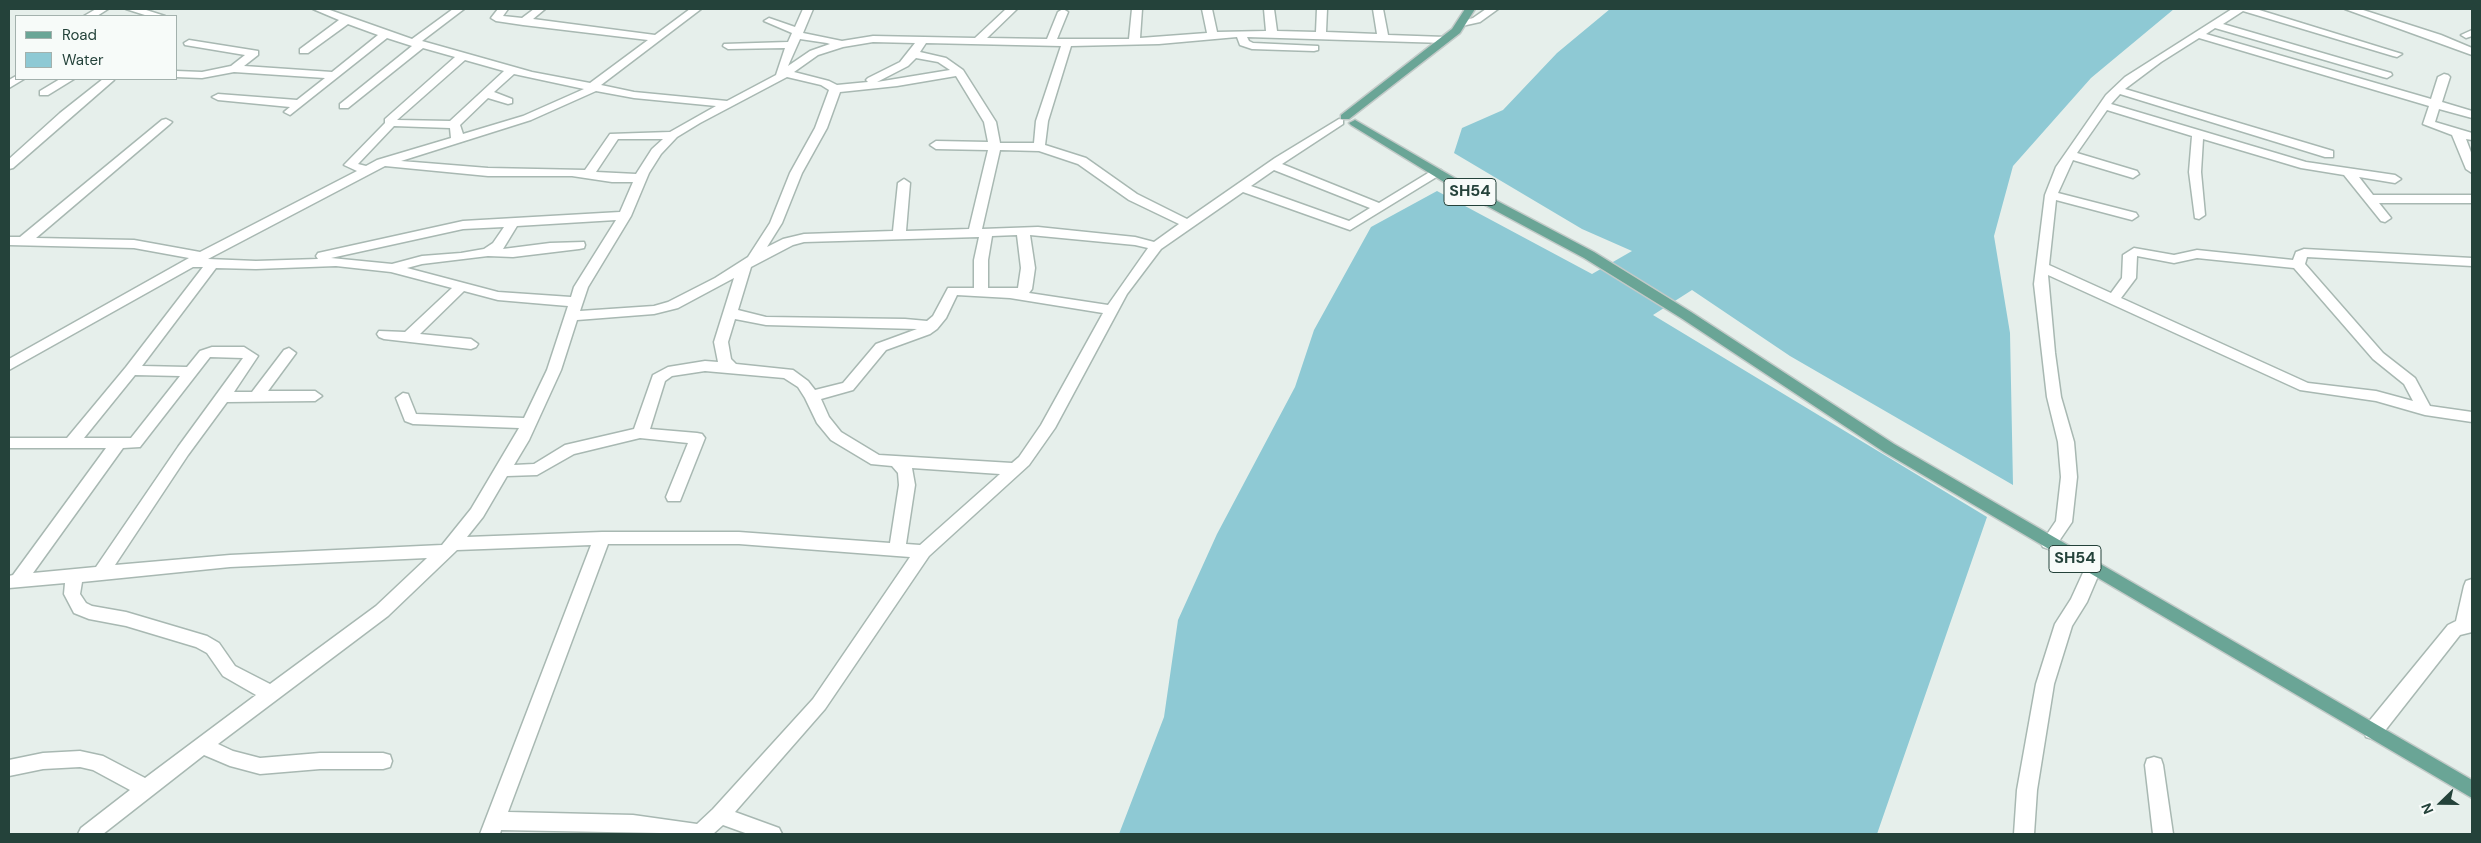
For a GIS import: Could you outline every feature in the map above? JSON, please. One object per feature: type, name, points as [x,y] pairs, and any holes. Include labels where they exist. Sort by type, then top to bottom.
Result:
[{"type":"main road","points":[[1347,121],[1445,40],[1462,23],[1470,9]]},
{"type":"main road","name":"SH54","points":[[1347,121],[1437,173],[1589,255],[1686,315],[1889,448],[2472,790]]},
{"type":"street","points":[[91,15],[103,9]]},
{"type":"street","points":[[133,9],[156,15]]},
{"type":"street","points":[[318,9],[385,34],[511,70],[592,88],[680,101],[727,104]]},
{"type":"street","points":[[344,106],[459,9]]},
{"type":"street","points":[[503,9],[496,18],[657,38]]},
{"type":"street","points":[[524,22],[540,9]]},
{"type":"street","points":[[9,365],[190,263],[208,260],[366,170],[384,162],[527,118],[592,88],[696,9]]},
{"type":"street","points":[[784,74],[783,65],[808,9]]},
{"type":"street","points":[[979,40],[1012,9]]},
{"type":"street","points":[[1134,42],[1138,9]]},
{"type":"street","points":[[1208,9],[1213,36]]},
{"type":"street","points":[[1269,9],[1272,34]]},
{"type":"street","points":[[1318,42],[1322,9]]},
{"type":"street","points":[[1378,9],[1383,38]]},
{"type":"street","points":[[1462,23],[1476,20],[1493,9]]},
{"type":"street","points":[[2048,543],[2064,522],[2068,477],[2066,442],[2054,397],[2041,284],[2051,195],[2062,166],[2104,106],[2118,90],[2157,60],[2240,9]]},
{"type":"street","points":[[2246,9],[2397,54]]},
{"type":"street","points":[[2350,9],[2437,36],[2472,52]]},
{"type":"street","points":[[1051,41],[1062,12]]},
{"type":"street","points":[[304,51],[348,19]]},
{"type":"street","points":[[769,21],[796,37]]},
{"type":"street","points":[[2216,25],[2387,74]]},
{"type":"street","points":[[290,112],[385,34]]},
{"type":"street","points":[[1242,34],[1244,43],[1252,46],[1383,38],[1445,40]]},
{"type":"street","points":[[88,834],[202,745],[382,611],[449,548],[477,513],[529,423],[554,370],[581,287],[625,216],[641,178],[656,152],[673,135],[727,104],[741,99],[814,54],[841,44],[873,39],[1134,42],[1242,34],[1272,34],[1318,42]]},
{"type":"street","points":[[2199,35],[2472,115]]},
{"type":"street","points":[[728,46],[796,37],[829,40],[841,44]]},
{"type":"street","points":[[854,86],[887,75],[914,54],[923,39]]},
{"type":"street","points":[[1039,147],[1042,121],[1067,42]]},
{"type":"street","points":[[189,43],[254,53],[234,69]]},
{"type":"street","points":[[914,54],[942,60],[959,72],[990,122],[995,147],[980,232],[981,293]]},
{"type":"street","points":[[366,170],[350,165],[391,123],[389,121],[392,117],[462,57]]},
{"type":"street","points":[[178,74],[202,74],[234,69],[332,76]]},
{"type":"street","points":[[391,123],[453,125],[511,70]]},
{"type":"street","points":[[784,74],[825,82],[835,89],[897,83],[959,72]]},
{"type":"street","points":[[2444,77],[2429,125],[2472,137]]},
{"type":"street","points":[[44,93],[66,80]]},
{"type":"street","points":[[9,165],[64,115],[108,80]]},
{"type":"street","points":[[730,366],[724,361],[721,342],[729,313],[750,262],[776,223],[796,173],[821,128],[835,89]]},
{"type":"street","points":[[2118,90],[2329,154]]},
{"type":"street","points":[[488,92],[490,95],[508,101]]},
{"type":"street","points":[[218,97],[299,104]]},
{"type":"street","points":[[2104,106],[2305,165],[2350,174],[2395,179]]},
{"type":"street","points":[[602,538],[492,827],[649,825],[699,834],[720,815],[820,704],[923,552],[1024,461],[1047,428],[1120,293],[1156,246],[1273,165],[1347,121]]},
{"type":"street","points":[[24,241],[166,122]]},
{"type":"street","points":[[453,125],[457,129],[457,140]]},
{"type":"street","points":[[2198,134],[2196,172],[2199,215]]},
{"type":"street","points":[[2458,134],[2472,169]]},
{"type":"street","points":[[589,174],[614,136],[673,135]]},
{"type":"street","points":[[936,145],[1039,147],[1060,152],[1082,162],[1133,197],[1188,224]]},
{"type":"street","points":[[2070,155],[2133,174]]},
{"type":"street","points":[[384,162],[488,172],[589,174],[612,178],[641,178]]},
{"type":"street","points":[[1273,165],[1380,208]]},
{"type":"street","points":[[1242,187],[1350,226],[1437,173]]},
{"type":"street","points":[[2350,174],[2385,218]]},
{"type":"street","points":[[900,234],[904,183]]},
{"type":"street","points":[[2051,195],[2132,216]]},
{"type":"street","points":[[2370,199],[2472,199]]},
{"type":"street","points":[[300,262],[437,230],[486,222],[625,216]]},
{"type":"street","points":[[488,252],[498,246],[513,222]]},
{"type":"street","points":[[572,316],[654,310],[673,305],[720,281],[750,262],[788,242],[804,238],[1023,232],[1104,238],[1156,246]]},
{"type":"street","points":[[1015,295],[1022,292],[1026,282],[1028,260],[1023,232]]},
{"type":"street","points":[[9,241],[134,244],[208,260],[256,265],[336,262],[392,268],[498,296],[576,302]]},
{"type":"street","points":[[392,268],[416,261],[488,252],[514,253],[555,246],[579,245]]},
{"type":"street","points":[[2112,300],[2129,278],[2132,253],[2178,259],[2201,254],[2298,264],[2378,356],[2410,381],[2426,410]]},
{"type":"street","points":[[2298,264],[2301,255],[2304,253],[2472,262]]},
{"type":"street","points":[[70,444],[131,370],[208,260]]},
{"type":"street","points":[[2042,267],[2305,386],[2320,390],[2382,397],[2426,410],[2472,417]]},
{"type":"street","points":[[408,337],[461,287]]},
{"type":"street","points":[[812,396],[848,388],[870,358],[881,347],[916,336],[932,326],[939,318],[953,291],[1015,295],[1111,310]]},
{"type":"street","points":[[729,313],[766,321],[906,323],[932,326]]},
{"type":"street","points":[[384,334],[471,344]]},
{"type":"street","points":[[9,443],[117,445],[138,442],[208,352],[249,354],[250,359],[183,451],[101,573]]},
{"type":"street","points":[[257,396],[289,353]]},
{"type":"street","points":[[639,433],[644,426],[656,383],[661,375],[705,366],[730,366],[788,372],[803,384],[812,396],[822,419],[836,436],[876,460],[1014,469]]},
{"type":"street","points":[[131,370],[191,372]]},
{"type":"street","points":[[223,397],[315,396]]},
{"type":"street","points":[[403,398],[413,420],[529,423]]},
{"type":"street","points":[[502,471],[537,469],[570,449],[625,438],[639,433],[697,438],[674,497]]},
{"type":"street","points":[[14,581],[117,445]]},
{"type":"street","points":[[896,461],[906,471],[908,477],[897,550]]},
{"type":"street","points":[[14,581],[230,561],[602,538],[739,538],[923,552]]},
{"type":"street","points":[[2024,834],[2027,790],[2045,684],[2064,624],[2078,602],[2093,569]]},
{"type":"street","points":[[74,575],[72,594],[74,602],[80,608],[201,641],[216,651],[229,671],[272,694]]},
{"type":"street","points":[[2373,731],[2454,630],[2468,625],[2472,586]]},
{"type":"street","points":[[202,745],[230,758],[260,766],[320,762],[383,761]]},
{"type":"street","points":[[9,768],[43,761],[80,759],[96,762],[146,789]]},
{"type":"street","points":[[2154,765],[2163,834]]},
{"type":"street","points":[[720,815],[772,834]]},
{"type":"water","points":[[1610,9],[2174,9],[2091,78],[2013,166],[1994,236],[2010,333],[2013,485],[1790,356],[1692,290],[1653,315],[1987,517],[1877,834],[1119,834],[1164,717],[1178,620],[1217,534],[1295,387],[1314,330],[1371,227],[1437,191],[1592,274],[1632,251],[1582,229],[1454,153],[1462,128],[1503,110],[1557,53]]}]
